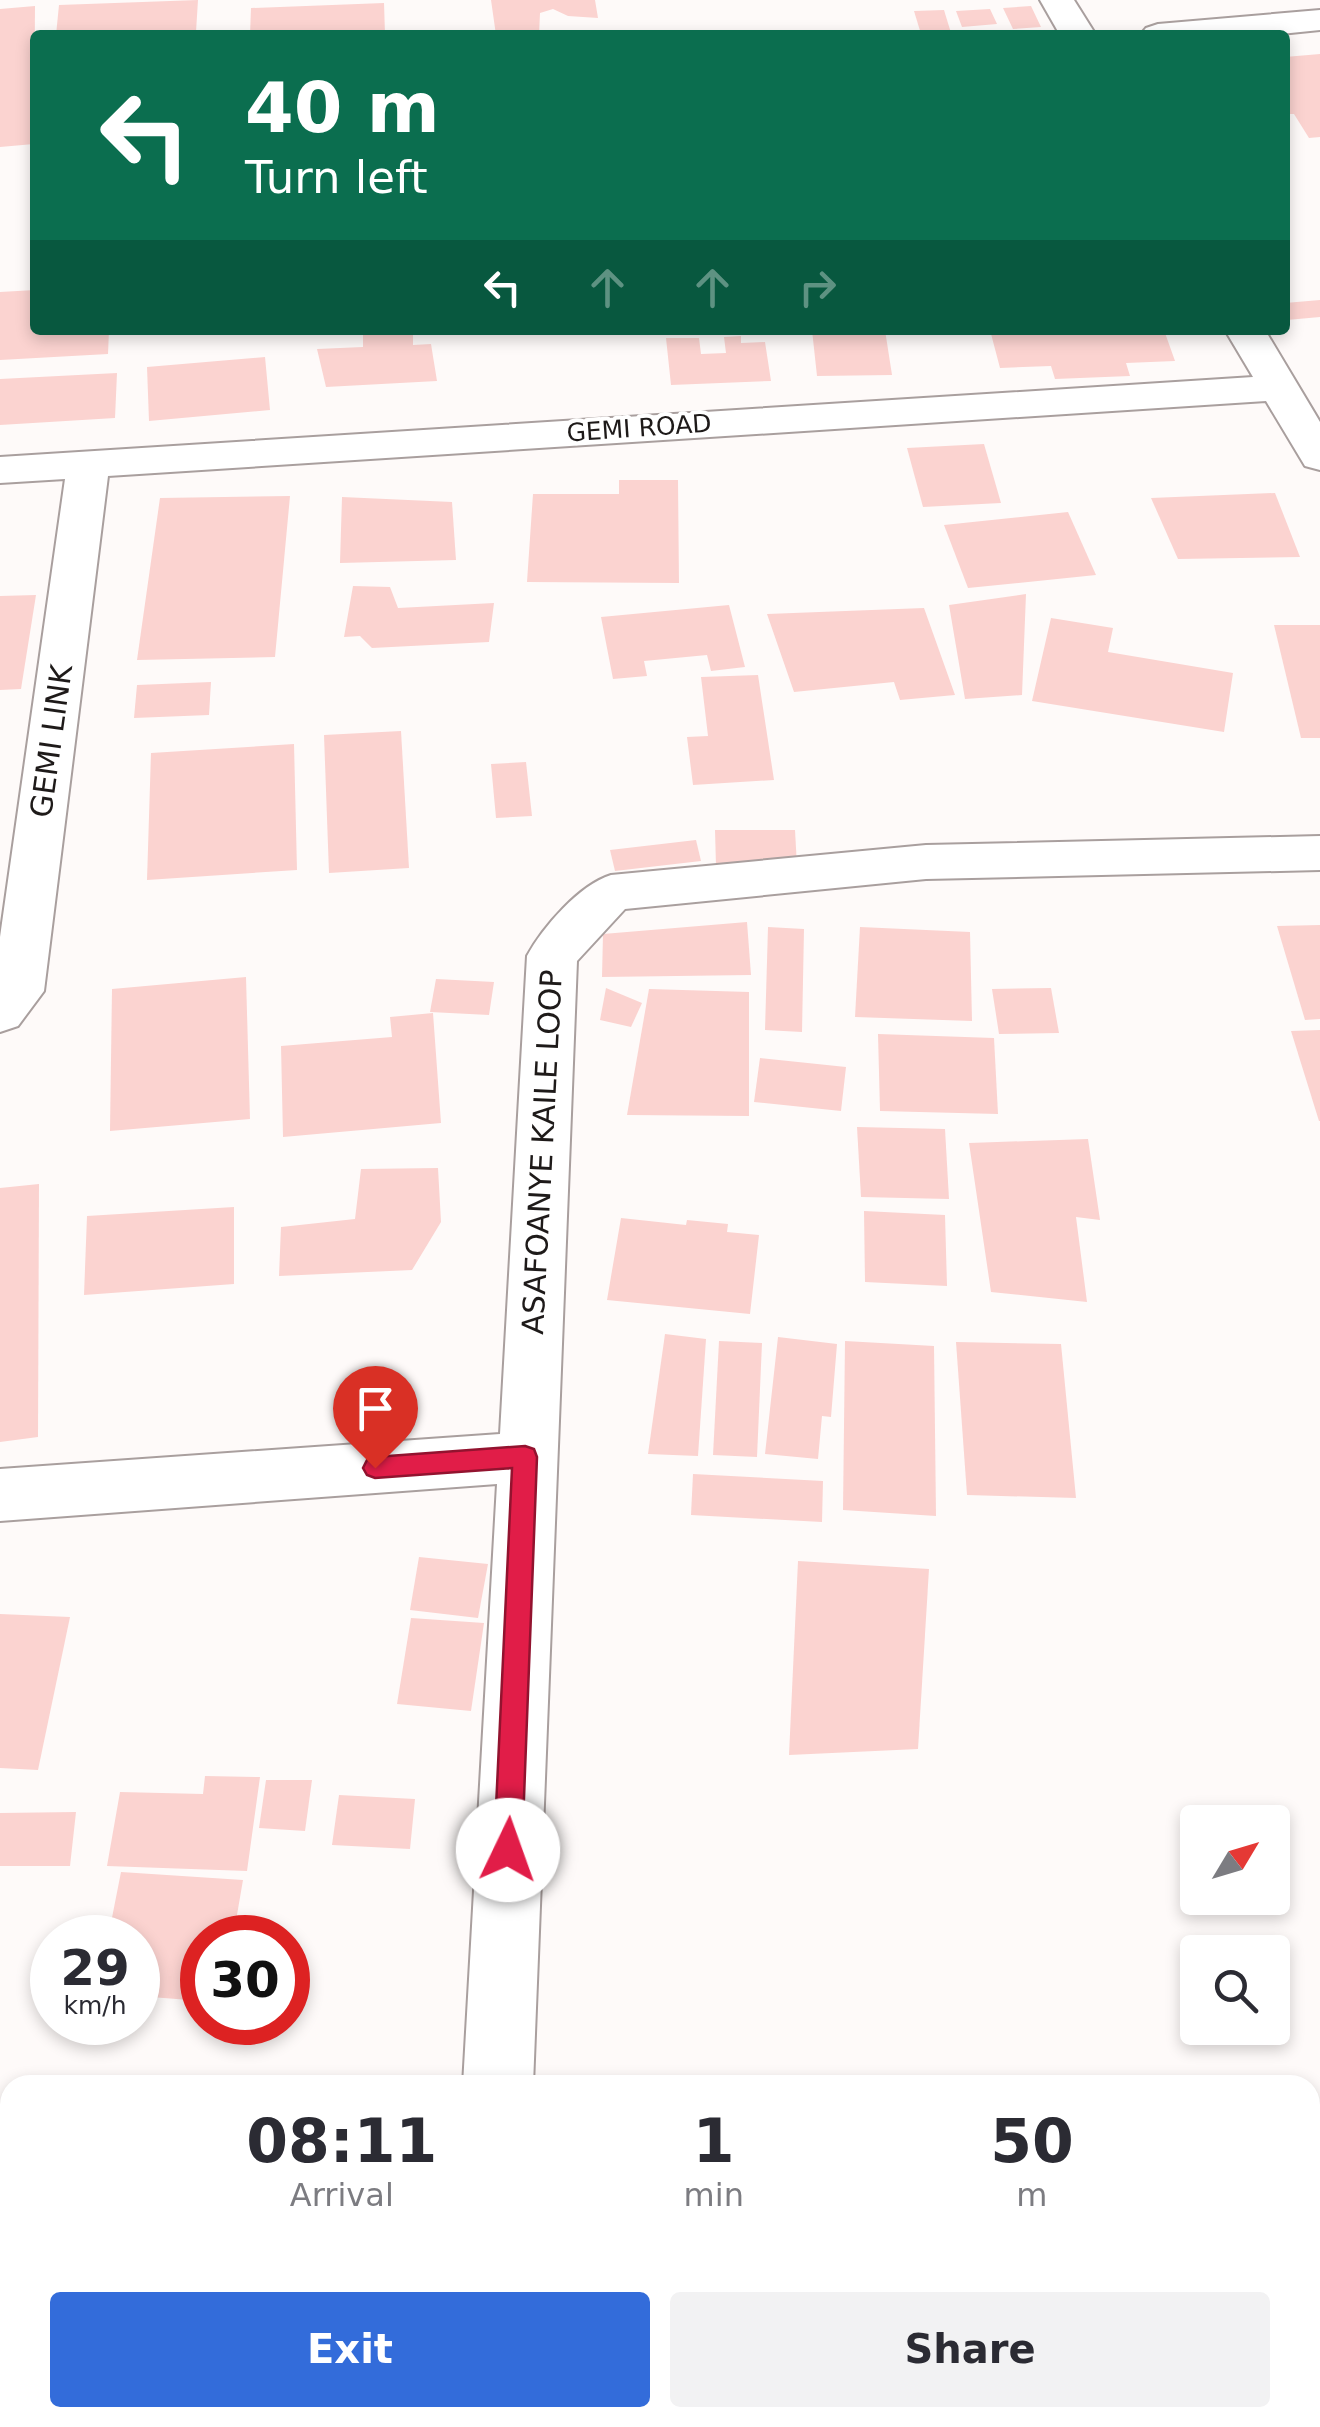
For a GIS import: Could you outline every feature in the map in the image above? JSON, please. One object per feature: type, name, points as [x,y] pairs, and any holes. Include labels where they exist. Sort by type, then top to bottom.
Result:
[{"type":"street","points":[[1057,0],[1075,30]]},
{"type":"street","points":[[1212,30],[1320,20]]},
{"type":"street","points":[[1249,335],[1320,457]]},
{"type":"street","name":"GEMI ROAD","points":[[0,470],[1278,388]]},
{"type":"street","name":"GEMI LINK","points":[[0,1013],[18,991],[88,463]]},
{"type":"street","name":"ASAFOANYE KAILE LOOP","points":[[498,2075],[525,1457],[552,956],[611,893],[926,862],[1320,852]]},
{"type":"street","points":[[0,1494],[525,1457]]},
{"type":"building","points":[[198,0],[196,30],[56,30],[59,5]]},
{"type":"building","points":[[491,0],[595,0],[598,18],[568,16],[553,9],[540,13],[539,30],[495,30]]},
{"type":"building","points":[[384,3],[385,30],[250,30],[251,8]]},
{"type":"building","points":[[35,6],[35,30],[30,30],[30,144],[0,147],[0,9]]},
{"type":"building","points":[[1031,6],[1041,27],[1013,29],[1003,8]]},
{"type":"building","points":[[990,9],[997,24],[962,27],[956,11]]},
{"type":"building","points":[[944,10],[950,30],[920,30],[914,11]]},
{"type":"building","points":[[1320,54],[1320,137],[1309,138],[1294,114],[1290,114],[1290,57]]},
{"type":"building","points":[[30,290],[30,335],[109,335],[108,354],[0,360],[0,292]]},
{"type":"building","points":[[1320,300],[1320,317],[1290,320],[1290,303]]},
{"type":"building","points":[[363,335],[413,335],[413,345],[431,344],[437,381],[326,387],[317,349],[363,347]]},
{"type":"building","points":[[813,335],[886,335],[892,375],[817,376]]},
{"type":"building","points":[[991,335],[1166,335],[1175,361],[1126,363],[1130,376],[1055,379],[1051,366],[1000,368]]},
{"type":"building","points":[[741,336],[741,343],[765,342],[771,381],[671,385],[666,338],[699,338],[701,354],[726,353],[724,337]]},
{"type":"building","points":[[265,357],[270,410],[149,421],[147,367]]},
{"type":"building","points":[[117,373],[115,418],[0,425],[0,379]]},
{"type":"building","points":[[984,444],[1001,503],[923,507],[907,448]]},
{"type":"building","points":[[619,480],[678,480],[679,583],[527,582],[533,494],[619,494]]},
{"type":"building","points":[[1275,493],[1300,557],[1178,559],[1151,498]]},
{"type":"building","points":[[290,496],[275,657],[137,660],[160,498]]},
{"type":"building","points":[[342,497],[452,502],[456,560],[340,563]]},
{"type":"building","points":[[1068,512],[1096,575],[968,588],[944,525]]},
{"type":"building","points":[[353,586],[390,587],[398,608],[494,603],[489,642],[372,648],[360,636],[344,637]]},
{"type":"building","points":[[1026,594],[1022,695],[965,699],[949,605]]},
{"type":"building","points":[[36,595],[21,689],[0,690],[0,596]]},
{"type":"building","points":[[729,605],[745,667],[711,671],[707,655],[644,661],[647,676],[613,679],[601,617]]},
{"type":"building","points":[[924,608],[955,695],[900,700],[894,682],[794,692],[767,614]]},
{"type":"building","points":[[1051,618],[1113,628],[1108,652],[1233,673],[1224,732],[1032,701]]},
{"type":"building","points":[[1274,625],[1320,625],[1320,738],[1301,738]]},
{"type":"building","points":[[758,675],[774,780],[693,785],[687,737],[708,736],[701,677]]},
{"type":"building","points":[[211,682],[209,715],[134,718],[137,685]]},
{"type":"building","points":[[401,731],[409,868],[329,873],[324,735]]},
{"type":"building","points":[[294,744],[297,870],[147,880],[151,753]]},
{"type":"building","points":[[526,762],[532,816],[496,818],[491,764]]},
{"type":"building","points":[[715,830],[795,830],[797,866],[716,866]]},
{"type":"building","points":[[696,840],[701,861],[615,871],[610,850]]},
{"type":"building","points":[[747,922],[751,975],[602,977],[603,934]]},
{"type":"building","points":[[1320,925],[1320,1019],[1305,1020],[1277,926]]},
{"type":"building","points":[[768,927],[804,929],[802,1032],[765,1030]]},
{"type":"building","points":[[860,927],[970,932],[972,1021],[855,1017]]},
{"type":"building","points":[[246,977],[250,1119],[110,1131],[112,989]]},
{"type":"building","points":[[436,979],[494,982],[489,1015],[430,1012]]},
{"type":"building","points":[[606,988],[642,1003],[631,1027],[600,1020]]},
{"type":"building","points":[[1051,988],[1059,1033],[999,1034],[992,989]]},
{"type":"building","points":[[649,989],[749,992],[749,1116],[627,1115]]},
{"type":"building","points":[[433,1013],[441,1123],[283,1137],[281,1046],[392,1037],[390,1017]]},
{"type":"building","points":[[1320,1030],[1320,1121],[1319,1121],[1291,1031]]},
{"type":"building","points":[[878,1034],[994,1038],[998,1114],[880,1111]]},
{"type":"building","points":[[760,1058],[846,1067],[841,1111],[754,1102]]},
{"type":"building","points":[[857,1127],[945,1129],[949,1199],[861,1197]]},
{"type":"building","points":[[1088,1139],[1100,1220],[1076,1217],[1087,1302],[991,1292],[969,1143]]},
{"type":"building","points":[[438,1168],[441,1222],[412,1270],[279,1276],[281,1227],[355,1219],[361,1169]]},
{"type":"building","points":[[39,1184],[38,1437],[0,1442],[0,1188]]},
{"type":"building","points":[[234,1207],[234,1284],[84,1295],[87,1216]]},
{"type":"building","points":[[864,1211],[945,1215],[947,1286],[865,1282]]},
{"type":"building","points":[[621,1218],[686,1225],[687,1220],[728,1224],[727,1232],[759,1235],[750,1314],[607,1300]]},
{"type":"building","points":[[665,1334],[706,1339],[698,1456],[648,1454]]},
{"type":"building","points":[[778,1337],[837,1344],[831,1417],[822,1416],[818,1459],[765,1454]]},
{"type":"building","points":[[719,1341],[762,1343],[757,1457],[713,1455]]},
{"type":"building","points":[[845,1341],[934,1346],[936,1516],[843,1510]]},
{"type":"building","points":[[956,1342],[1061,1344],[1076,1498],[967,1495]]},
{"type":"building","points":[[693,1474],[823,1481],[822,1522],[691,1515]]},
{"type":"building","points":[[419,1557],[488,1564],[478,1618],[410,1610]]},
{"type":"building","points":[[798,1561],[929,1569],[918,1749],[789,1755]]},
{"type":"building","points":[[0,1614],[70,1617],[38,1770],[0,1768]]},
{"type":"building","points":[[411,1618],[484,1623],[471,1711],[397,1704]]},
{"type":"building","points":[[205,1776],[260,1777],[247,1871],[107,1866],[120,1792],[203,1794]]},
{"type":"building","points":[[266,1780],[312,1780],[305,1831],[259,1828]]},
{"type":"building","points":[[339,1795],[415,1799],[410,1849],[332,1845]]},
{"type":"building","points":[[76,1812],[70,1866],[0,1866],[0,1813]]},
{"type":"building","points":[[121,1872],[243,1880],[237,1915],[180,1915],[180,1999],[160,1998],[160,1915],[113,1915]]},
{"type":"route","points":[[375,1468],[525,1457],[508,1850]]}]
